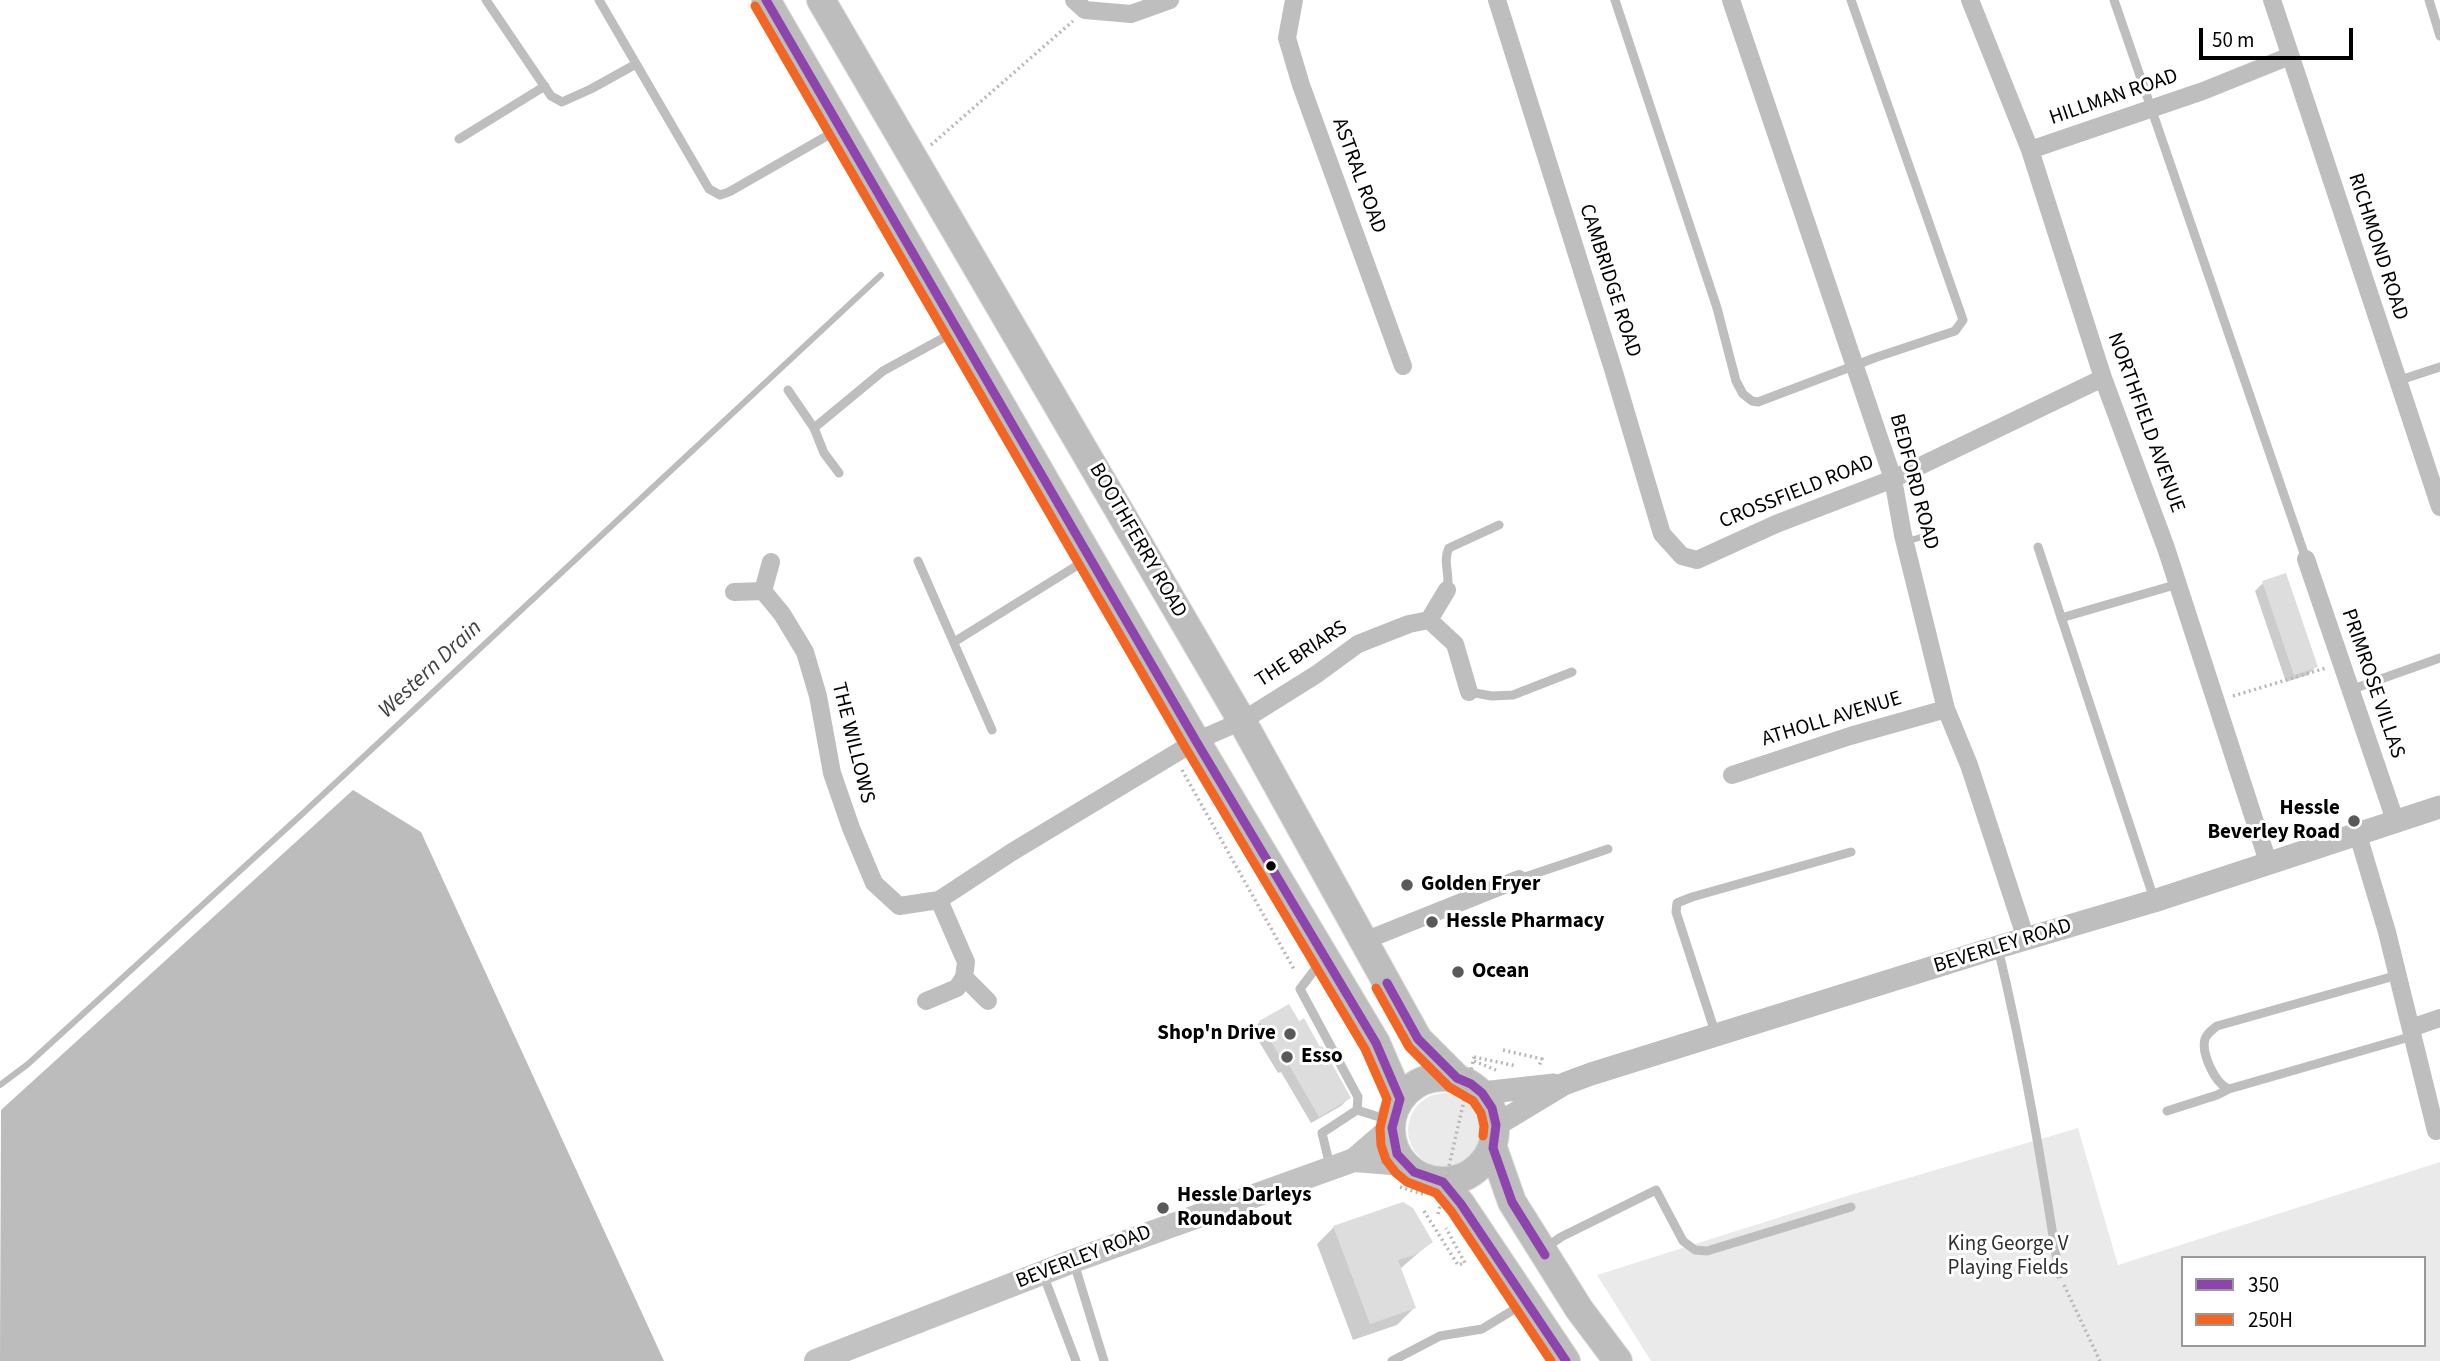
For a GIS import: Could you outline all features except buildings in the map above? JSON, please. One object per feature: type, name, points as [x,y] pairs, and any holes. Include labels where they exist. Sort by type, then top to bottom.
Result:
[{"type":"main road","points":[[765,0],[1090,558],[1185,748],[1324,957],[1376,1043],[1394,1116],[1396,1153],[1402,1176],[1415,1174],[1429,1180],[1435,1193],[1461,1204],[1566,1361]]},
{"type":"main road","name":"BOOTHFERRY ROAD","points":[[821,0],[1242,721],[1418,1039],[1466,1068]]},
{"type":"main road","points":[[1394,1116],[1411,1088],[1425,1080],[1466,1068],[1471,1084],[1482,1093],[1492,1108],[1494,1137],[1512,1202],[1579,1309],[1618,1361]]},
{"type":"main road","name":"BEVERLEY ROAD","points":[[816,1361],[1073,1261],[1342,1164],[1394,1116]]},
{"type":"main road","points":[[1435,1193],[1473,1173],[1485,1162],[1494,1137]]},
{"type":"main road","name":"BEVERLEY ROAD","points":[[1342,1164],[1402,1176]]},
{"type":"street","points":[[1079,5],[1131,14],[1170,0]]},
{"type":"street","name":"ASTRAL ROAD","points":[[1294,0],[1287,38],[1301,85],[1403,366]]},
{"type":"street","name":"CAMBRIDGE ROAD","points":[[1497,0],[1662,534],[1682,556],[1697,560]]},
{"type":"street","name":"BEDFORD ROAD","points":[[1731,0],[1893,479],[1903,535],[1946,709],[1969,765],[2026,939]]},
{"type":"street","name":"NORTHFIELD AVENUE","points":[[1970,0],[2030,150],[2103,378],[2178,583],[2269,864]]},
{"type":"street","name":"RICHMOND ROAD","points":[[2272,0],[2440,507]]},
{"type":"street","name":"HILLMAN ROAD","points":[[2030,150],[2153,109],[2290,56]]},
{"type":"street","name":"CROSSFIELD ROAD","points":[[1697,560],[1776,524],[1893,479],[2103,378]]},
{"type":"street","name":"PRIMROSE VILLAS","points":[[2306,559],[2396,823]]},
{"type":"street","points":[[734,592],[763,591],[771,562]]},
{"type":"street","points":[[1447,590],[1429,620],[1455,644],[1469,692]]},
{"type":"street","name":"THE WILLOWS","points":[[763,591],[782,614],[805,652],[818,696],[832,773],[851,828],[874,883],[899,906],[939,900],[1012,852],[1185,748]]},
{"type":"street","name":"THE BRIARS","points":[[1185,748],[1242,721],[1317,674],[1358,644],[1409,624],[1429,620]]},
{"type":"street","name":"ATHOLL AVENUE","points":[[1732,775],[1850,736],[1946,709]]},
{"type":"street","name":"BEVERLEY ROAD","points":[[1482,1093],[1564,1084],[1716,1034],[2154,901],[2440,807]]},
{"type":"street","points":[[2358,835],[2387,932],[2435,1131]]},
{"type":"street","points":[[1364,941],[1519,879]]},
{"type":"street","points":[[926,1001],[957,988],[964,977],[966,962],[939,900]]},
{"type":"street","points":[[964,977],[988,1000]]},
{"type":"street","points":[[2412,1032],[2440,1018]]},
{"type":"street","name":"BEVERLEY ROAD","points":[[1494,1137],[1564,1084]]},
{"type":"lane","points":[[486,0],[551,96],[562,102],[592,89],[636,64]]},
{"type":"lane","points":[[599,0],[709,190],[720,195],[729,192],[840,129]]},
{"type":"lane","points":[[1615,0],[1717,309],[1736,381],[1744,394],[1752,401],[1758,402],[1955,331],[1963,320],[1851,0]]},
{"type":"lane","points":[[2114,0],[2306,559]]},
{"type":"lane","points":[[2428,0],[2440,36]]},
{"type":"lane","points":[[459,139],[545,86]]},
{"type":"lane","points":[[814,428],[883,371],[957,330]]},
{"type":"lane","points":[[2397,381],[2440,367]]},
{"type":"lane","points":[[788,390],[814,428],[824,453],[839,473]]},
{"type":"lane","points":[[1447,590],[1449,581],[1446,554],[1449,548],[1499,525]]},
{"type":"lane","points":[[2038,547],[2154,901]]},
{"type":"lane","points":[[954,642],[1090,558]]},
{"type":"lane","points":[[918,561],[992,730]]},
{"type":"lane","points":[[2061,618],[2178,583]]},
{"type":"lane","points":[[2350,690],[2440,658]]},
{"type":"lane","points":[[1469,692],[1492,696],[1513,695],[1572,672]]},
{"type":"lane","points":[[1519,879],[1608,849]]},
{"type":"lane","points":[[1716,1034],[1676,912],[1677,903],[1851,852]]},
{"type":"lane","points":[[1998,947],[2019,1032],[2059,1274]]},
{"type":"lane","points":[[1324,957],[1300,989],[1358,1097],[1357,1110]]},
{"type":"lane","points":[[2229,1089],[2220,1086],[2213,1075],[2204,1043],[2206,1035],[2217,1026],[2398,975]]},
{"type":"lane","points":[[2167,1111],[2412,1032]]},
{"type":"lane","points":[[1342,1164],[1322,1133],[1357,1110],[1394,1116]]},
{"type":"lane","points":[[1542,1250],[1561,1237],[1656,1190],[1682,1241],[1695,1250],[1707,1251],[1851,1207]]},
{"type":"lane","points":[[1073,1261],[1104,1361]]},
{"type":"lane","points":[[1043,1273],[1076,1361]]},
{"type":"lane","points":[[1392,1361],[1440,1336],[1482,1329],[1525,1302]]},
{"type":"path","points":[[924,152],[1079,5]]},
{"type":"path","points":[[2216,701],[2341,663]]},
{"type":"path","points":[[1185,748],[1303,985]]},
{"type":"path","points":[[1503,1050],[1542,1059],[1537,1070]]},
{"type":"path","points":[[1424,1211],[1458,1265],[1465,1263],[1438,1214],[1466,1068],[1524,1068]]},
{"type":"path","points":[[1402,1176],[1435,1193],[1445,1210]]},
{"type":"path","points":[[2059,1274],[2100,1361]]},
{"type":"green space","points":[[1438,1093],[1452,1093],[1466,1099],[1476,1109],[1482,1130],[1476,1151],[1466,1161],[1452,1167],[1438,1167],[1424,1161],[1414,1151],[1408,1137],[1408,1123],[1414,1109],[1424,1099]]},
{"type":"green space","name":"King George V Playing Fields","points":[[2078,1128],[2118,1265],[2440,1162],[2440,1361],[1651,1361],[1597,1275],[1847,1196]]},
{"type":"shaded area","points":[[353,790],[421,832],[664,1361],[0,1361],[1,1110]]},
{"type":"waterway","name":"Western Drain","points":[[0,1085],[28,1064],[300,816],[881,275]]},
{"type":"waterway","points":[[1908,541],[1925,536]]},
{"type":"transit line","name":"350","points":[[766,0],[1196,741],[1376,1043],[1400,1099],[1392,1128],[1397,1154],[1414,1172],[1443,1182],[1461,1204],[1566,1361]]},
{"type":"transit line","name":"250H","points":[[755,6],[1185,747],[1365,1049],[1387,1099],[1380,1128],[1381,1145],[1386,1160],[1407,1182],[1436,1193],[1451,1211],[1551,1361]]},
{"type":"transit line","name":"350","points":[[1387,983],[1418,1039],[1457,1078],[1482,1093],[1492,1108],[1496,1125],[1493,1148],[1512,1202],[1545,1255]]},
{"type":"transit line","name":"250H","points":[[1376,988],[1409,1047],[1449,1087],[1473,1101],[1481,1113],[1483,1136]]},
{"type":"place","name":"Hessle Beverley Road","points":[[2354,821]]},
{"type":"place","name":"Golden Fryer","points":[[1407,885]]},
{"type":"place","name":"Hessle Pharmacy","points":[[1432,922]]},
{"type":"place","name":"Ocean","points":[[1458,972]]},
{"type":"place","name":"Shop'n Drive","points":[[1290,1034]]},
{"type":"place","name":"Esso","points":[[1287,1057]]},
{"type":"place","name":"Hessle Darleys Roundabout","points":[[1163,1208]]}]
